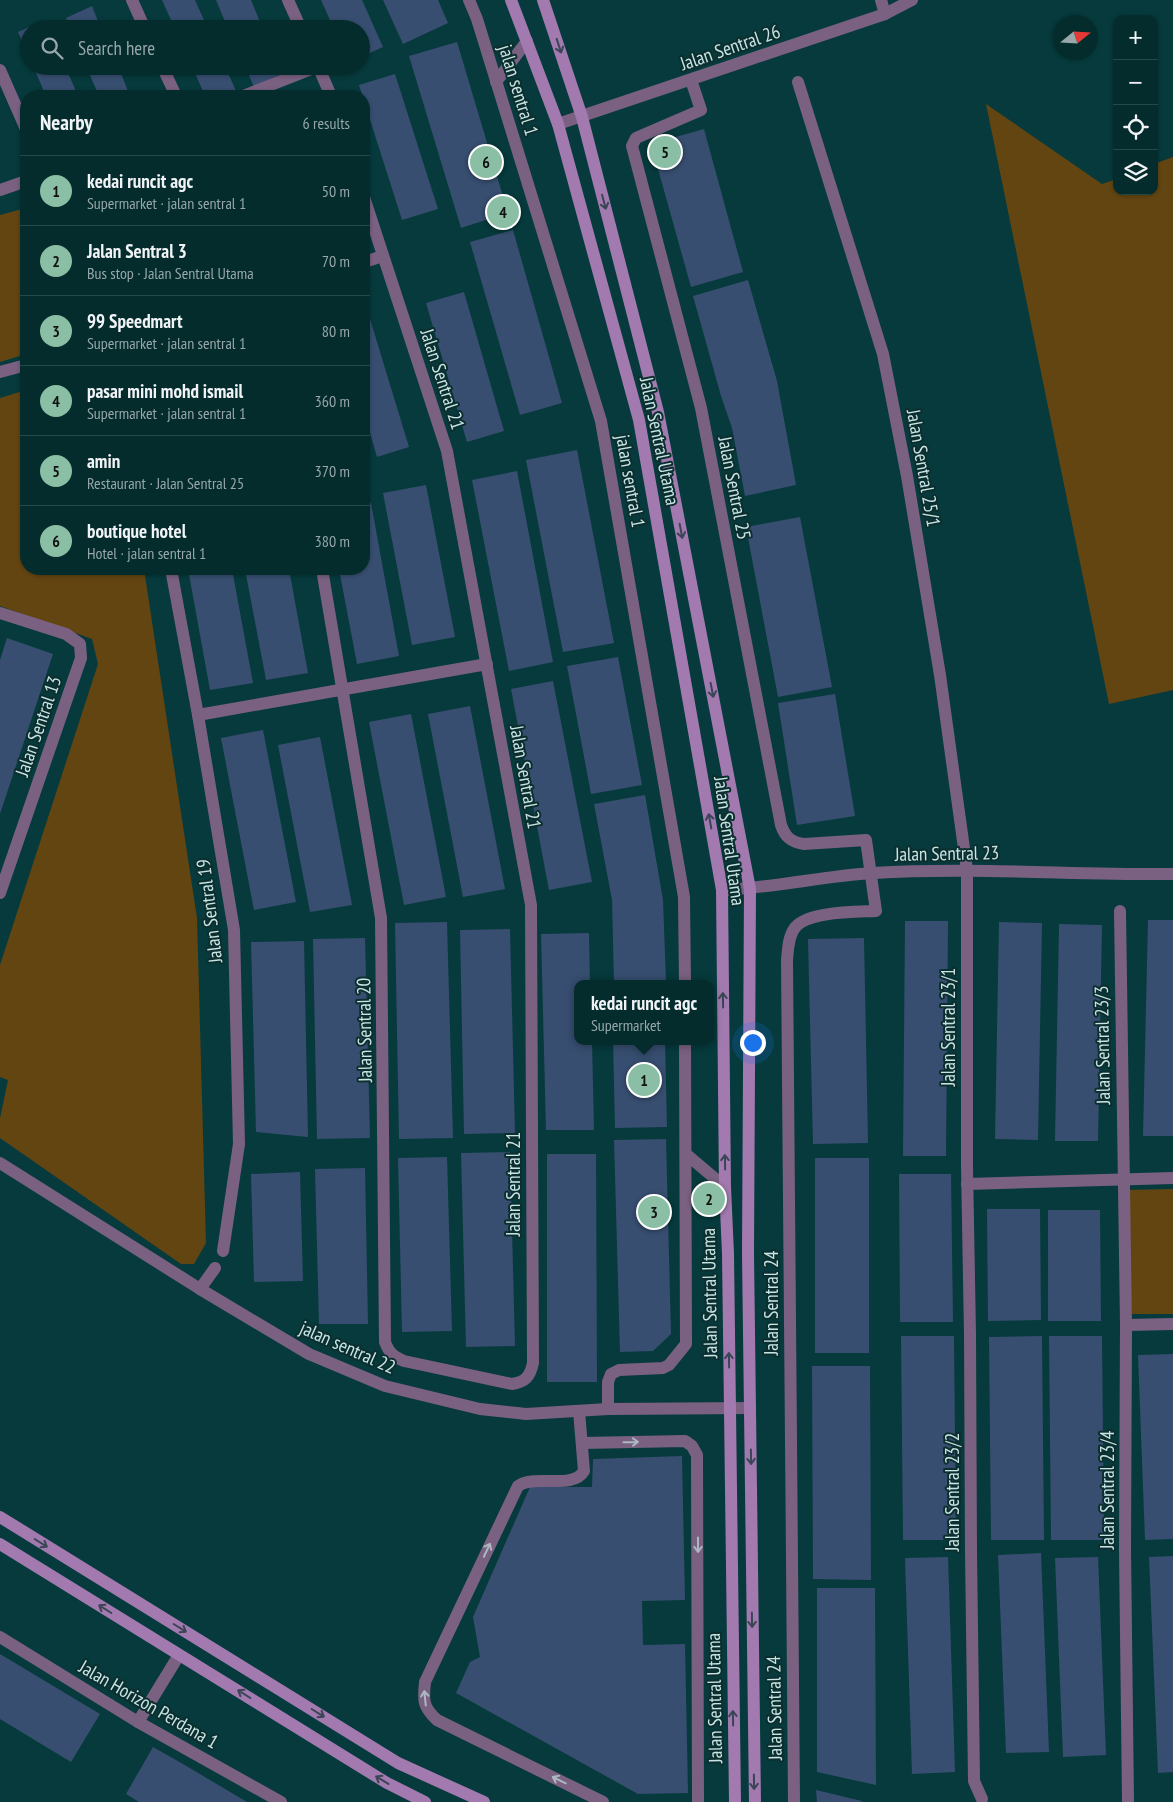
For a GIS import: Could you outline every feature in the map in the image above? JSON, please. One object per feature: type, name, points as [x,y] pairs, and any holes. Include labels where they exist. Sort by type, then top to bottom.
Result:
[{"type":"street","points":[[132,0],[141,20]]},
{"type":"street","points":[[288,0],[297,20]]},
{"type":"street","name":"jalan sentral 1","points":[[469,0],[477,19],[601,421],[684,897],[685,980]]},
{"type":"street","name":"Jalan Sentral Utama","points":[[511,0],[558,124],[639,420],[722,890],[735,1802]]},
{"type":"street","name":"Jalan Sentral Utama","points":[[543,0],[582,116],[658,412],[750,889],[748,1244],[755,1802]]},
{"type":"street","points":[[881,0],[885,14]]},
{"type":"street","name":"Jalan Sentral 26","points":[[558,124],[885,14],[912,0]]},
{"type":"street","points":[[496,82],[527,41]]},
{"type":"street","points":[[0,70],[20,116]]},
{"type":"street","points":[[166,75],[173,90]]},
{"type":"street","points":[[258,90],[296,75]]},
{"type":"street","points":[[322,75],[328,90]]},
{"type":"street","name":"Jalan Sentral 25","points":[[691,80],[701,110],[636,138],[632,146],[701,408],[781,825],[789,839],[796,843],[866,840],[872,873]]},
{"type":"street","name":"Jalan Sentral 25/1","points":[[798,82],[882,349],[907,476],[939,665],[967,870]]},
{"type":"street","points":[[0,190],[20,184]]},
{"type":"street","name":"Jalan Sentral 21","points":[[370,216],[447,451],[531,905],[533,1363],[531,1372],[526,1379]]},
{"type":"street","points":[[370,260],[383,256]]},
{"type":"street","points":[[0,372],[20,367]]},
{"type":"street","name":"Jalan Sentral 19","points":[[172,575],[234,930],[239,1144],[223,1251]]},
{"type":"street","name":"Jalan Sentral 20","points":[[323,575],[381,918],[386,1342],[389,1352],[404,1361],[512,1384],[526,1379]]},
{"type":"street","name":"Jalan Sentral 13","points":[[0,613],[66,634],[80,644],[81,658],[0,893]]},
{"type":"street","points":[[198,715],[486,664]]},
{"type":"street","name":"Jalan Sentral 23","points":[[722,890],[750,889],[872,873],[967,870],[1173,874]]},
{"type":"street","name":"Jalan Sentral 23/1","points":[[967,870],[967,1184]]},
{"type":"street","name":"Jalan Sentral 24","points":[[794,1802],[788,942],[794,928],[807,920],[824,914],[876,911],[872,873]]},
{"type":"street","name":"Jalan Sentral 23/3","points":[[1120,911],[1123,1179]]},
{"type":"street","points":[[608,1409],[608,1382],[611,1374],[619,1370],[663,1368],[669,1365],[686,1344],[685,1045]]},
{"type":"street","points":[[686,1154],[725,1187]]},
{"type":"street","name":"jalan sentral 22","points":[[0,1163],[200,1289],[309,1354],[385,1386],[480,1410],[526,1414],[608,1409],[750,1408]]},
{"type":"street","points":[[967,1184],[1173,1178]]},
{"type":"street","name":"Jalan Sentral 23/4","points":[[1123,1179],[1126,1324],[1125,1549],[1128,1802]]},
{"type":"street","name":"Jalan Sentral 23/2","points":[[967,1184],[974,1781],[982,1800]]},
{"type":"street","points":[[200,1289],[215,1268]]},
{"type":"street","points":[[1126,1324],[1173,1324]]},
{"type":"street","points":[[579,1411],[584,1471],[578,1478],[526,1482],[521,1483],[516,1489],[425,1682],[424,1704],[428,1711],[438,1720],[603,1802]]},
{"type":"street","points":[[582,1443],[685,1441],[692,1446],[696,1455],[698,1802]]},
{"type":"street","points":[[0,1517],[398,1763],[484,1802]]},
{"type":"street","points":[[0,1544],[387,1783],[425,1802]]},
{"type":"street","name":"Jalan Horizon Perdana 1","points":[[0,1637],[138,1722],[281,1802]]},
{"type":"street","points":[[138,1722],[180,1655]]},
{"type":"shaded area","points":[[986,104],[1102,184],[1113,180],[1113,195],[1158,195],[1158,163],[1173,157],[1173,690],[1109,704]]},
{"type":"shaded area","points":[[20,210],[20,356],[0,362],[0,215]]},
{"type":"shaded area","points":[[20,392],[20,575],[145,575],[197,918],[206,1243],[194,1264],[181,1264],[0,1138],[0,1118],[8,1080],[0,1077],[0,965],[98,664],[92,639],[0,606],[0,398]]},
{"type":"shaded area","points":[[1173,1189],[1173,1314],[1127,1314],[1124,1190]]},
{"type":"building","points":[[162,0],[195,0],[204,20],[171,20]]},
{"type":"building","points":[[216,0],[251,0],[259,20],[224,20]]},
{"type":"building","points":[[321,0],[362,0],[383,47],[370,53],[370,20],[330,20]]},
{"type":"building","points":[[383,0],[438,0],[448,23],[403,44]]},
{"type":"building","points":[[92,6],[97,20],[67,20],[66,18]]},
{"type":"building","points":[[457,42],[508,213],[461,228],[409,56]]},
{"type":"building","points":[[395,74],[438,209],[402,220],[370,120],[370,90],[361,90],[359,85]]},
{"type":"building","points":[[37,75],[69,75],[75,90],[43,90]]},
{"type":"building","points":[[90,75],[122,75],[128,90],[96,90]]},
{"type":"building","points":[[196,75],[229,75],[236,90],[202,90]]},
{"type":"building","points":[[249,75],[279,75],[254,87]]},
{"type":"building","points":[[704,129],[743,272],[691,287],[651,144]]},
{"type":"building","points":[[513,230],[562,403],[520,415],[470,242]]},
{"type":"building","points":[[748,280],[777,381],[796,485],[745,496],[732,428],[693,296]]},
{"type":"building","points":[[464,292],[504,431],[467,442],[426,303]]},
{"type":"building","points":[[370,319],[409,447],[377,457],[370,433]]},
{"type":"building","points":[[577,450],[614,643],[563,652],[526,460]]},
{"type":"building","points":[[517,471],[553,662],[509,671],[472,480]]},
{"type":"building","points":[[426,485],[455,637],[412,645],[383,493]]},
{"type":"building","points":[[370,503],[399,656],[357,664],[340,575],[370,575]]},
{"type":"building","points":[[800,517],[832,687],[778,697],[746,527]]},
{"type":"building","points":[[189,575],[233,575],[253,683],[210,690]]},
{"type":"building","points":[[246,575],[290,575],[308,673],[266,680]]},
{"type":"building","points":[[7,638],[53,654],[0,814],[0,660]]},
{"type":"building","points":[[618,657],[642,785],[591,794],[567,666]]},
{"type":"building","points":[[553,681],[592,882],[549,890],[511,689]]},
{"type":"building","points":[[835,694],[855,816],[797,825],[778,703]]},
{"type":"building","points":[[470,706],[505,889],[463,897],[428,714]]},
{"type":"building","points":[[411,714],[446,897],[404,905],[369,722]]},
{"type":"building","points":[[263,730],[296,902],[254,910],[221,738]]},
{"type":"building","points":[[320,737],[352,905],[310,912],[278,745]]},
{"type":"building","points":[[645,795],[663,900],[666,980],[614,980],[612,900],[594,804]]},
{"type":"building","points":[[1148,920],[1173,920],[1173,1136],[1143,1136]]},
{"type":"building","points":[[905,921],[948,921],[946,1156],[903,1156]]},
{"type":"building","points":[[447,922],[453,1138],[399,1139],[395,923]]},
{"type":"building","points":[[999,922],[1042,923],[1038,1140],[995,1139]]},
{"type":"building","points":[[1059,924],[1102,925],[1098,1141],[1055,1141]]},
{"type":"building","points":[[510,929],[515,1133],[464,1134],[460,930]]},
{"type":"building","points":[[589,933],[590,980],[574,980],[574,1045],[592,1045],[594,1130],[546,1130],[541,934]]},
{"type":"building","points":[[365,938],[370,1138],[317,1139],[313,939]]},
{"type":"building","points":[[864,938],[868,1143],[813,1144],[808,939]]},
{"type":"building","points":[[304,941],[308,1137],[256,1132],[251,942]]},
{"type":"building","points":[[613,1045],[665,1045],[667,1127],[615,1128]]},
{"type":"building","points":[[666,1139],[671,1334],[653,1351],[620,1352],[614,1140]]},
{"type":"building","points":[[510,1152],[515,1346],[466,1347],[461,1153]]},
{"type":"building","points":[[547,1154],[596,1154],[597,1382],[547,1382]]},
{"type":"building","points":[[447,1157],[452,1331],[402,1332],[398,1158]]},
{"type":"building","points":[[815,1158],[869,1158],[869,1353],[815,1353]]},
{"type":"building","points":[[365,1168],[368,1324],[319,1324],[315,1169]]},
{"type":"building","points":[[300,1172],[303,1281],[254,1282],[251,1174]]},
{"type":"building","points":[[899,1174],[951,1174],[953,1322],[900,1322]]},
{"type":"building","points":[[987,1209],[1040,1209],[1041,1320],[988,1321]]},
{"type":"building","points":[[1048,1210],[1100,1210],[1101,1321],[1048,1321]]},
{"type":"building","points":[[901,1336],[954,1336],[956,1540],[903,1540]]},
{"type":"building","points":[[1042,1336],[1044,1540],[991,1540],[989,1337]]},
{"type":"building","points":[[1049,1336],[1102,1336],[1104,1540],[1051,1540]]},
{"type":"building","points":[[1173,1354],[1173,1539],[1145,1540],[1138,1355]]},
{"type":"building","points":[[812,1366],[870,1366],[871,1580],[813,1579]]},
{"type":"building","points":[[682,1456],[685,1600],[642,1601],[643,1645],[685,1644],[688,1793],[638,1794],[456,1693],[470,1662],[480,1657],[473,1617],[530,1487],[592,1487],[593,1459]]},
{"type":"building","points":[[1041,1553],[1049,1752],[1006,1753],[998,1555]]},
{"type":"building","points":[[1173,1556],[1173,1772],[1158,1773],[1149,1557]]},
{"type":"building","points":[[948,1557],[955,1772],[912,1774],[905,1558]]},
{"type":"building","points":[[1098,1557],[1106,1755],[1063,1757],[1055,1558]]},
{"type":"building","points":[[817,1588],[875,1588],[876,1785],[817,1772]]},
{"type":"building","points":[[0,1654],[100,1714],[71,1762],[0,1719]]},
{"type":"building","points":[[153,1747],[247,1802],[139,1802],[126,1794]]},
{"type":"building","points":[[816,1790],[862,1801],[862,1802],[817,1802]]},
{"type":"place","name":"amin","points":[[665,152]]},
{"type":"place","name":"boutique hotel","points":[[486,162]]},
{"type":"place","name":"pasar mini mohd ismail","points":[[503,212]]},
{"type":"place","name":"kedai runcit agc","points":[[644,1080]]},
{"type":"place","name":"Jalan Sentral 3","points":[[709,1199]]},
{"type":"place","name":"99 Speedmart","points":[[654,1212]]}]
